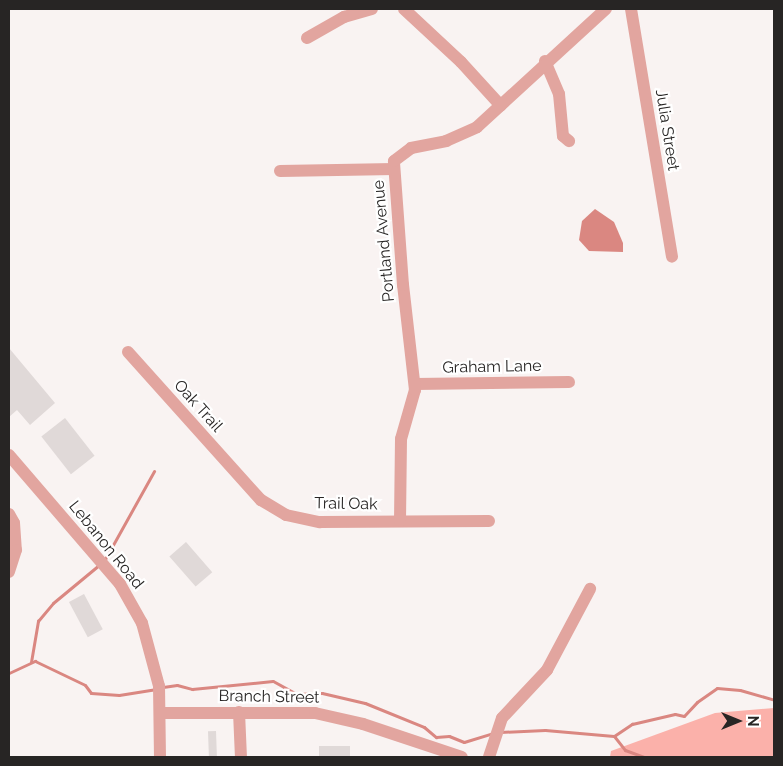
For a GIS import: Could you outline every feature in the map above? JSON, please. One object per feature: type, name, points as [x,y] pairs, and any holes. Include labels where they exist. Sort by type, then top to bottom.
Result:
[{"type":"street","points":[[307,38],[344,18],[372,9]]},
{"type":"street","points":[[404,9],[461,62],[501,106]]},
{"type":"street","name":"Portland Avenue","points":[[400,521],[401,439],[414,402],[415,384],[394,161],[411,148],[464,134],[501,106],[546,61],[606,9]]},
{"type":"street","name":"Julia Street","points":[[631,9],[672,257]]},
{"type":"street","points":[[546,61],[559,94],[563,136],[569,141]]},
{"type":"street","points":[[280,171],[394,169]]},
{"type":"street","name":"Oak Trail","points":[[128,352],[244,482]]},
{"type":"street","name":"Graham Lane","points":[[415,384],[569,382]]},
{"type":"street","name":"Lebanon Road","points":[[9,455],[120,584],[132,603],[152,648],[160,713],[160,757]]},
{"type":"street","name":"Trail Oak","points":[[244,482],[267,504],[300,519],[400,521]]},
{"type":"street","points":[[9,514],[14,523],[16,550],[9,572]]},
{"type":"street","points":[[400,521],[489,521]]},
{"type":"street","points":[[489,757],[502,718],[547,670],[590,589]]},
{"type":"street","name":"Branch Street","points":[[160,713],[290,711],[339,717],[462,757]]},
{"type":"street","points":[[239,712],[241,757]]},
{"type":"shaded area","points":[[595,209],[614,222],[623,243],[623,252],[589,251],[579,240],[582,221]]},
{"type":"shaded area","points":[[774,708],[774,757],[610,757],[611,751],[715,713]]},
{"type":"building","points":[[9,348],[55,403],[30,425],[17,410],[9,417]]},
{"type":"building","points":[[65,418],[95,456],[71,474],[41,436]]},
{"type":"building","points":[[186,542],[212,572],[196,587],[169,556]]},
{"type":"building","points":[[84,594],[103,629],[88,637],[69,602]]},
{"type":"building","points":[[208,731],[216,731],[217,757],[209,757]]},
{"type":"building","points":[[319,746],[350,746],[350,757],[319,757]]},
{"type":"waterway","points":[[104,561],[154,471]]},
{"type":"waterway","points":[[31,662],[38,621],[53,603],[99,565]]},
{"type":"waterway","points":[[9,673],[35,661],[85,685],[91,693],[119,695],[157,689]]},
{"type":"waterway","points":[[163,687],[177,685],[192,689],[273,681],[296,694],[322,693],[365,703],[424,727],[436,737],[449,736],[464,742],[494,733]]},
{"type":"waterway","points":[[500,732],[545,730],[614,736],[632,724],[675,714],[684,716],[697,702],[717,688],[740,690],[774,700]]},
{"type":"waterway","points":[[614,736],[625,750],[644,757]]}]
